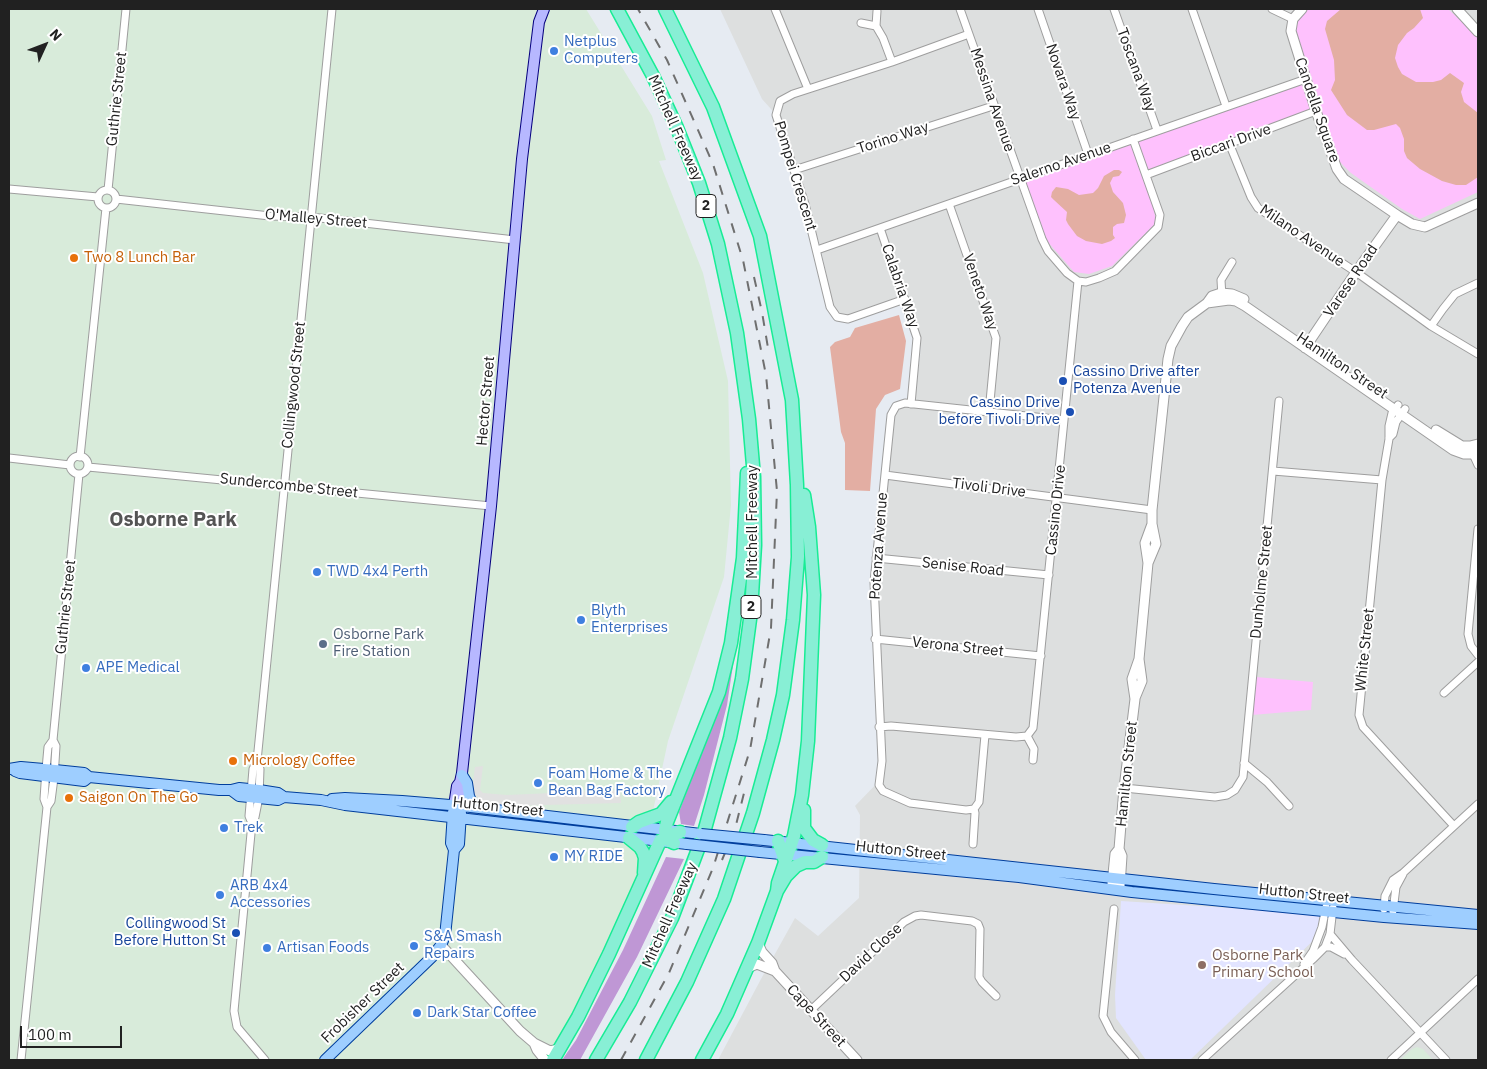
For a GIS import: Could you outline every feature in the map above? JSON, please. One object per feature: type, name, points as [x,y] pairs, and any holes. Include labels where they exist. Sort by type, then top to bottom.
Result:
[{"type":"highway","name":"Mitchell Freeway","points":[[596,1060],[630,1002],[672,918],[703,836],[730,738],[742,679],[751,612],[754,567],[755,499],[749,419],[737,333],[718,244],[699,183],[661,93],[617,9]]},
{"type":"highway","points":[[646,1060],[682,991],[724,899],[747,831],[773,740],[783,695],[793,620],[798,557],[796,446],[792,400],[760,236],[713,107],[665,9]]},
{"type":"highway","points":[[553,1060],[609,954],[643,881],[670,836],[677,794],[719,692],[731,643],[744,558],[749,419]]},
{"type":"highway","points":[[702,1060],[727,1014],[758,943],[777,891],[783,851],[794,836],[802,795],[808,741],[814,594],[809,527],[796,446]]},
{"type":"highway","points":[[643,881],[645,858],[630,832],[640,822],[661,814],[677,794]]},
{"type":"highway","points":[[777,891],[791,870],[805,862],[814,862],[822,851],[804,828],[805,802],[802,795]]},
{"type":"main road","name":"Hector Street","points":[[537,9],[539,22]]},
{"type":"main road","name":"Hector Street","points":[[442,945],[445,936],[454,850],[451,843],[457,818],[456,786],[461,778],[490,506],[522,159],[539,22],[544,9]]},
{"type":"main road","name":"Hutton Street","points":[[10,769],[21,767],[50,773],[84,773],[89,777],[231,790],[239,796],[255,793],[278,800],[284,797],[321,800],[344,805],[501,823],[670,836],[764,840],[783,851]]},
{"type":"main road","points":[[461,778],[467,783],[468,796],[472,803],[480,808]]},
{"type":"main road","name":"Hutton Street","points":[[321,800],[345,798],[480,808],[630,832]]},
{"type":"main road","name":"Hector Street","points":[[454,850],[459,844],[460,836],[457,818]]},
{"type":"main road","points":[[460,836],[467,828],[474,826],[488,827],[501,823]]},
{"type":"main road","name":"Hutton Street","points":[[670,836],[760,852],[822,851],[1117,878],[1478,915]]},
{"type":"main road","name":"Hutton Street","points":[[822,851],[1116,890],[1388,918],[1478,924]]},
{"type":"main road","name":"Frobisher Street","points":[[325,1060],[432,957],[442,945]]},
{"type":"street","name":"Guthrie Street","points":[[108,190],[126,9]]},
{"type":"street","name":"Collingwood Street","points":[[265,1060],[243,1036],[235,1020],[235,998],[252,823],[255,817],[253,769],[258,760],[332,9]]},
{"type":"street","points":[[776,9],[808,89]]},
{"type":"street","name":"Messina Avenue","points":[[960,9],[1019,179],[1042,239],[1048,251],[1067,273],[1078,282]]},
{"type":"street","name":"Novara Way","points":[[1038,9],[1088,154]]},
{"type":"street","name":"Toscana Way","points":[[1114,9],[1157,130]]},
{"type":"street","points":[[1192,9],[1226,106]]},
{"type":"street","points":[[1272,9],[1294,20],[1302,9]]},
{"type":"street","points":[[1457,9],[1478,32]]},
{"type":"street","points":[[877,12],[876,26],[883,38],[892,62]]},
{"type":"street","name":"Candella Square","points":[[1294,20],[1291,31],[1316,111],[1337,169],[1344,179],[1397,215],[1412,224],[1424,227],[1478,202]]},
{"type":"street","points":[[861,23],[876,26]]},
{"type":"street","name":"Pompei Crescent","points":[[905,299],[848,319],[836,317],[830,307],[805,204],[776,115],[780,102],[793,94],[892,62],[969,34]]},
{"type":"street","name":"Salerno Avenue","points":[[816,250],[1306,79]]},
{"type":"street","name":"Torino Way","points":[[794,170],[993,106]]},
{"type":"street","name":"Biccari Drive","points":[[1146,175],[1316,111]]},
{"type":"street","points":[[1078,282],[1092,280],[1115,271],[1158,227],[1160,215],[1133,139]]},
{"type":"street","name":"Milano Avenue","points":[[1229,143],[1251,197],[1258,208],[1356,272],[1431,326],[1478,354]]},
{"type":"street","points":[[9,189],[98,197]]},
{"type":"street","points":[[108,190],[113,192],[116,199],[114,205],[106,208],[101,206],[98,197],[101,192],[108,190]]},
{"type":"street","name":"O'Malley Street","points":[[116,199],[270,216],[311,217],[515,240]]},
{"type":"street","name":"Veneto Way","points":[[949,204],[996,338],[989,412]]},
{"type":"street","points":[[80,457],[106,208]]},
{"type":"street","name":"Varese Road","points":[[1307,346],[1356,272],[1397,215]]},
{"type":"street","name":"Calabria Way","points":[[880,228],[917,338],[911,404]]},
{"type":"street","points":[[1222,296],[1220,280],[1232,262]]},
{"type":"street","name":"Cassino Drive","points":[[1033,760],[1034,749],[1028,736],[1033,728],[1041,656],[1078,282]]},
{"type":"street","points":[[1431,326],[1442,308],[1455,294],[1478,283]]},
{"type":"street","name":"Hamilton Street","points":[[1116,890],[1115,854],[1119,849],[1135,699],[1132,679],[1139,658],[1148,563],[1145,543],[1152,524],[1168,359],[1171,346],[1188,318],[1207,303],[1222,296],[1236,301],[1266,318],[1400,409],[1453,450],[1464,454],[1476,448]]},
{"type":"street","name":"Dunholme Street","points":[[1124,788],[1215,797],[1227,795],[1236,790],[1243,777],[1274,471],[1279,402]]},
{"type":"street","name":"Potenza Avenue","points":[[911,404],[905,403],[896,406],[891,415],[876,558],[874,582],[875,639],[882,761],[879,785],[883,791],[910,803],[966,810],[974,809]]},
{"type":"street","points":[[911,404],[1064,420]]},
{"type":"street","name":"White Street","points":[[1400,409],[1389,439],[1382,480],[1359,715],[1363,727],[1454,826]]},
{"type":"street","points":[[1476,448],[1478,465]]},
{"type":"street","points":[[80,457],[85,459],[88,467],[85,472],[79,474],[72,470],[70,465],[74,459],[80,457]]},
{"type":"street","points":[[9,458],[70,465]]},
{"type":"street","name":"Sundercombe Street","points":[[88,467],[490,506]]},
{"type":"street","points":[[1274,471],[1382,480]]},
{"type":"street","name":"Guthrie Street","points":[[22,1060],[47,807],[51,801],[48,747],[53,740],[79,474]]},
{"type":"street","name":"Tivoli Drive","points":[[885,475],[1152,510]]},
{"type":"street","points":[[1478,529],[1468,634],[1471,646],[1478,655]]},
{"type":"street","name":"Senise Road","points":[[876,558],[1049,575]]},
{"type":"street","name":"Verona Street","points":[[875,639],[1041,656]]},
{"type":"street","points":[[1444,694],[1478,662]]},
{"type":"street","points":[[879,727],[891,726],[985,735],[1028,736]]},
{"type":"street","points":[[973,844],[974,809],[979,802],[985,735]]},
{"type":"street","points":[[1244,762],[1267,782],[1289,806]]},
{"type":"street","points":[[1388,918],[1388,888],[1393,880],[1404,873],[1478,804]]},
{"type":"street","points":[[1202,1060],[1325,947],[1330,934],[1330,900]]},
{"type":"street","points":[[1114,909],[1103,1016],[1111,1032],[1135,1060]]},
{"type":"street","points":[[1298,972],[1313,951],[1329,912]]},
{"type":"street","name":"David Close","points":[[811,1010],[904,922],[921,915],[977,923],[980,928],[979,977],[996,996]]},
{"type":"street","points":[[1330,934],[1446,1060]]},
{"type":"street","name":"Cape Street","points":[[758,943],[762,952],[772,962],[775,971],[857,1060]]},
{"type":"street","points":[[442,945],[520,1031],[534,1043],[550,1051],[561,1048]]},
{"type":"street","points":[[1325,947],[1331,946],[1352,960]]},
{"type":"street","name":"Cape Street","points":[[748,968],[758,964],[775,971]]},
{"type":"street","points":[[1391,1060],[1478,978]]},
{"type":"street","points":[[534,1043],[545,1060]]},
{"type":"shaded area","name":"Osborne Park","points":[[9,9],[586,9],[652,116],[666,160],[659,161],[703,273],[728,381],[731,505],[724,577],[668,741],[641,867],[580,1005],[549,1060],[9,1060]]},
{"type":"shaded area","points":[[720,9],[1478,9],[1478,1060],[718,1060],[795,918],[818,936],[859,898],[860,815],[855,806],[882,778],[876,582],[894,415],[898,409],[906,406],[914,407],[921,347],[918,328],[906,294],[848,316],[839,314],[833,306],[821,249],[779,118],[762,99]]},
{"type":"shaded area","points":[[1307,9],[1448,9],[1478,37],[1478,192],[1420,219],[1402,209],[1351,173],[1339,161],[1315,97],[1295,31],[1296,23]]},
{"type":"shaded area","points":[[1341,9],[1420,9],[1423,18],[1407,33],[1398,45],[1395,58],[1398,67],[1402,74],[1416,82],[1441,80],[1450,73],[1464,83],[1461,92],[1464,102],[1478,113],[1478,177],[1466,185],[1456,185],[1442,181],[1420,169],[1407,158],[1404,151],[1404,139],[1400,128],[1396,124],[1367,130],[1347,115],[1331,90],[1335,80],[1334,60],[1325,29],[1327,21]]},
{"type":"shaded area","points":[[1304,80],[1314,110],[1147,170],[1135,138]]},
{"type":"shaded area","points":[[1132,140],[1153,203],[1156,223],[1112,266],[1089,274],[1074,272],[1047,241],[1023,178]]},
{"type":"shaded area","points":[[1114,170],[1122,172],[1119,176],[1113,177],[1110,183],[1113,192],[1123,203],[1126,215],[1124,223],[1113,227],[1115,238],[1111,241],[1102,244],[1086,241],[1077,236],[1068,224],[1066,220],[1067,212],[1051,197],[1052,192],[1056,187],[1068,189],[1079,195],[1093,193],[1104,176]]},
{"type":"shaded area","points":[[899,315],[906,341],[900,389],[885,395],[876,409],[870,491],[845,490],[845,443],[841,432],[830,347],[835,342],[850,337],[855,328]]},
{"type":"shaded area","points":[[735,652],[727,705],[704,795],[694,826],[681,824],[679,812],[720,703]]},
{"type":"shaded area","points":[[1256,677],[1313,682],[1311,710],[1252,715]]},
{"type":"shaded area","points":[[483,766],[480,790],[483,793],[507,795],[620,790],[621,803],[506,806],[481,802],[472,791],[475,767]]},
{"type":"shaded area","points":[[666,857],[684,859],[637,957],[580,1060],[562,1060],[576,1040],[623,950]]},
{"type":"shaded area","name":"Osborne Park Primary School","points":[[1121,901],[1324,914],[1321,933],[1190,1060],[1146,1060],[1116,1018],[1115,995]]},
{"type":"shaded area","points":[[1417,1047],[1423,1049],[1433,1060],[1400,1060],[1412,1049]]},
{"type":"railway","points":[[621,1060],[669,973],[713,868],[750,750],[771,628],[777,491],[766,375],[743,260],[713,164],[667,60],[638,9]]},
{"type":"railway","points":[[754,277],[768,348]]},
{"type":"railway","points":[[722,860],[735,829],[745,789]]},
{"type":"place","name":"Netplus Computers","points":[[554,51]]},
{"type":"place","name":"Two 8 Lunch Bar","points":[[74,258]]},
{"type":"place","name":"Cassino Drive after Potenza Avenue","points":[[1063,381]]},
{"type":"place","name":"Cassino Drive before Tivoli Drive","points":[[1070,412]]},
{"type":"place","name":"TWD 4x4 Perth","points":[[317,572]]},
{"type":"place","name":"Blyth Enterprises","points":[[581,620]]},
{"type":"place","name":"Osborne Park Fire Station","points":[[323,644]]},
{"type":"place","name":"APE Medical","points":[[86,668]]},
{"type":"place","name":"Micrology Coffee","points":[[233,761]]},
{"type":"place","name":"Foam Home & The Bean Bag Factory","points":[[538,783]]},
{"type":"place","name":"Saigon On The Go","points":[[69,798]]},
{"type":"place","name":"Trek","points":[[224,828]]},
{"type":"place","name":"MY RIDE","points":[[554,857]]},
{"type":"place","name":"ARB 4x4 Accessories","points":[[220,895]]},
{"type":"place","name":"Collingwood St Before Hutton St","points":[[236,933]]},
{"type":"place","name":"S&A Smash Repairs","points":[[414,946]]},
{"type":"place","name":"Artisan Foods","points":[[267,948]]},
{"type":"place","name":"Osborne Park Primary School","points":[[1202,965]]},
{"type":"place","name":"Dark Star Coffee","points":[[417,1013]]},
{"type":"district","name":"Osborne Park","points":[[173,520]]}]
